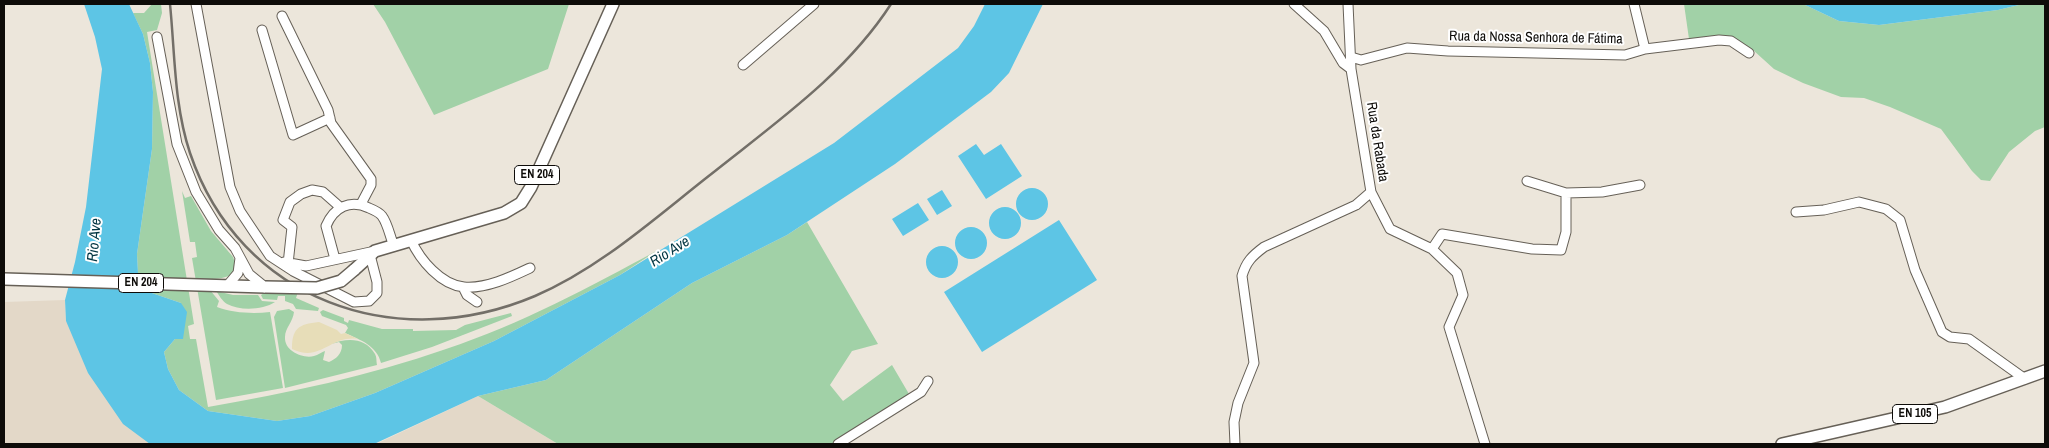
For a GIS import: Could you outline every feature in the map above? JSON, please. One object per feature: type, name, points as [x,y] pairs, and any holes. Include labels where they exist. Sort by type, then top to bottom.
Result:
[{"type":"main road","name":"EN 204","points":[[4,279],[317,288],[341,281],[372,253],[504,213],[521,203],[532,187],[613,4]]},
{"type":"main road","name":"EN 105","points":[[1782,444],[1945,408],[2045,371]]},
{"type":"street","points":[[196,4],[230,187],[240,211],[270,256],[276,260],[299,274],[354,302],[369,301],[377,293],[372,253],[306,266],[288,264],[276,260]]},
{"type":"street","points":[[743,65],[814,4]]},
{"type":"street","points":[[1294,4],[1324,31],[1343,63],[1351,70]]},
{"type":"street","name":"Rua da Rabada","points":[[1348,4],[1348,41],[1351,70],[1371,192],[1390,229],[1432,249],[1457,273],[1463,295],[1449,327],[1485,444]]},
{"type":"street","points":[[1634,4],[1645,49]]},
{"type":"street","points":[[282,16],[331,123],[371,179],[371,185],[361,204]]},
{"type":"street","points":[[262,30],[293,135],[330,118]]},
{"type":"street","points":[[158,37],[177,144],[196,192],[249,274],[265,286]]},
{"type":"street","name":"Rua da Nossa Senhora de Fátima","points":[[1351,57],[1360,60],[1407,48],[1448,51],[1625,55],[1645,49],[1719,40],[1731,41],[1749,53]]},
{"type":"street","points":[[1527,181],[1566,192],[1602,192],[1640,185]]},
{"type":"street","points":[[288,264],[292,227],[283,220],[290,202],[301,194],[312,190],[319,190],[340,207]]},
{"type":"street","points":[[1235,444],[1234,422],[1238,403],[1254,363],[1242,276],[1246,264],[1252,256],[1264,247],[1356,204],[1371,192]]},
{"type":"street","points":[[1432,249],[1442,234],[1532,249],[1561,250],[1566,232],[1566,192]]},
{"type":"street","points":[[1796,212],[1824,210],[1859,202],[1886,209],[1900,220],[1915,270],[1942,332],[1950,337],[1969,339],[2026,379]]},
{"type":"street","points":[[335,260],[326,226],[340,207],[349,204],[361,204],[376,211],[383,217],[394,246]]},
{"type":"street","points":[[411,240],[419,256],[430,268],[446,280],[463,287],[480,286],[511,277],[530,268]]},
{"type":"street","points":[[346,257],[354,264],[354,270],[364,271],[375,276]]},
{"type":"street","points":[[222,285],[238,273],[240,258]]},
{"type":"street","points":[[299,274],[306,266]]},
{"type":"street","points":[[463,287],[467,294],[477,302]]},
{"type":"street","points":[[838,444],[921,392],[928,381]]},
{"type":"shaded area","points":[[65,300],[66,321],[150,444],[4,444],[4,302]]},
{"type":"shaded area","points":[[478,396],[558,444],[376,444]]},
{"type":"green space","points":[[152,4],[161,4],[162,13],[157,30],[147,32],[194,324],[188,326],[190,339],[196,339],[208,407],[328,383],[417,359],[446,349],[528,316],[581,291],[658,250],[620,275],[494,341],[375,393],[310,416],[277,421],[208,411],[179,390],[168,369],[164,352],[175,339],[183,339],[181,303],[146,291],[138,274],[137,254],[152,149],[153,92],[150,63],[143,34],[133,13],[144,13]]},
{"type":"green space","points":[[373,4],[569,4],[548,69],[434,115],[385,22]]},
{"type":"green space","points":[[1684,4],[1803,4],[1839,21],[1879,25],[1998,10],[2023,4],[2045,4],[2045,127],[2035,131],[2009,152],[1990,181],[1981,180],[1972,171],[1941,129],[1864,98],[1841,97],[1803,83],[1774,69],[1753,50],[1735,40],[1689,39]]},
{"type":"green space","points":[[182,191],[185,198],[191,196],[211,231],[233,257],[235,269],[229,276],[207,279],[210,290],[219,301],[217,307],[230,311],[270,312],[283,388],[216,400],[192,258],[197,257],[195,242],[190,242]]},
{"type":"green space","points":[[807,222],[878,344],[852,351],[830,385],[843,401],[892,365],[909,394],[834,444],[558,444],[478,396],[546,380],[692,283],[787,235]]},
{"type":"green space","points":[[216,291],[233,295],[258,295],[262,301],[275,302],[258,308],[238,308],[225,303]]},
{"type":"green space","points":[[266,292],[298,292],[296,298],[319,308],[318,311],[296,309],[293,304],[285,301],[285,296],[278,296],[277,300],[263,299],[261,295]]},
{"type":"green space","points":[[289,309],[294,312],[285,337],[288,346],[295,353],[310,357],[325,351],[323,360],[329,362],[338,356],[341,351],[342,345],[339,342],[355,340],[371,348],[376,355],[377,365],[285,388],[274,317],[277,311]]},
{"type":"green space","points":[[323,310],[344,318],[344,321],[348,323],[349,320],[382,329],[413,329],[413,331],[456,330],[465,325],[511,313],[512,316],[432,347],[381,363],[372,348],[345,333],[348,328],[346,325],[322,316],[320,312]]},
{"type":"sand","points":[[319,322],[337,330],[341,334],[345,333],[358,339],[340,341],[311,353],[292,349],[293,337],[301,326]]},
{"type":"water","name":"Rio Ave","points":[[84,4],[129,4],[143,34],[150,63],[153,92],[152,149],[137,254],[138,273],[146,291],[181,303],[187,312],[183,339],[175,339],[164,352],[168,369],[179,390],[208,411],[277,421],[310,416],[375,393],[494,341],[620,275],[834,143],[958,48],[974,26],[985,4],[1043,4],[1009,73],[991,92],[895,164],[787,235],[692,283],[546,380],[478,396],[374,444],[150,444],[123,424],[88,373],[66,321],[65,300],[86,207],[102,69],[95,37]]},
{"type":"water","points":[[1803,4],[2023,4],[1998,10],[1879,25],[1839,21]]},
{"type":"water","points":[[976,144],[984,155],[1001,144],[1022,176],[986,199],[958,156]]},
{"type":"water","points":[[1032,188],[1043,193],[1048,204],[1043,215],[1032,220],[1021,215],[1016,204],[1021,193]]},
{"type":"water","points":[[942,190],[952,206],[937,215],[927,199]]},
{"type":"water","points":[[918,203],[929,220],[903,236],[892,219]]},
{"type":"water","points":[[1005,207],[1016,212],[1021,223],[1016,234],[1005,239],[994,234],[989,223],[994,212]]},
{"type":"water","points":[[1059,220],[1097,280],[982,352],[944,292]]},
{"type":"water","points":[[971,227],[982,232],[987,243],[982,254],[971,259],[960,254],[955,243],[960,232]]},
{"type":"water","points":[[942,246],[953,251],[958,262],[953,273],[942,278],[931,273],[926,262],[931,251]]},
{"type":"railway","points":[[170,4],[178,98],[190,153],[213,204],[245,246],[284,279],[329,302],[378,316],[429,319],[482,313],[535,296],[559,285],[604,257],[648,225],[808,96],[853,53],[891,4]]}]
